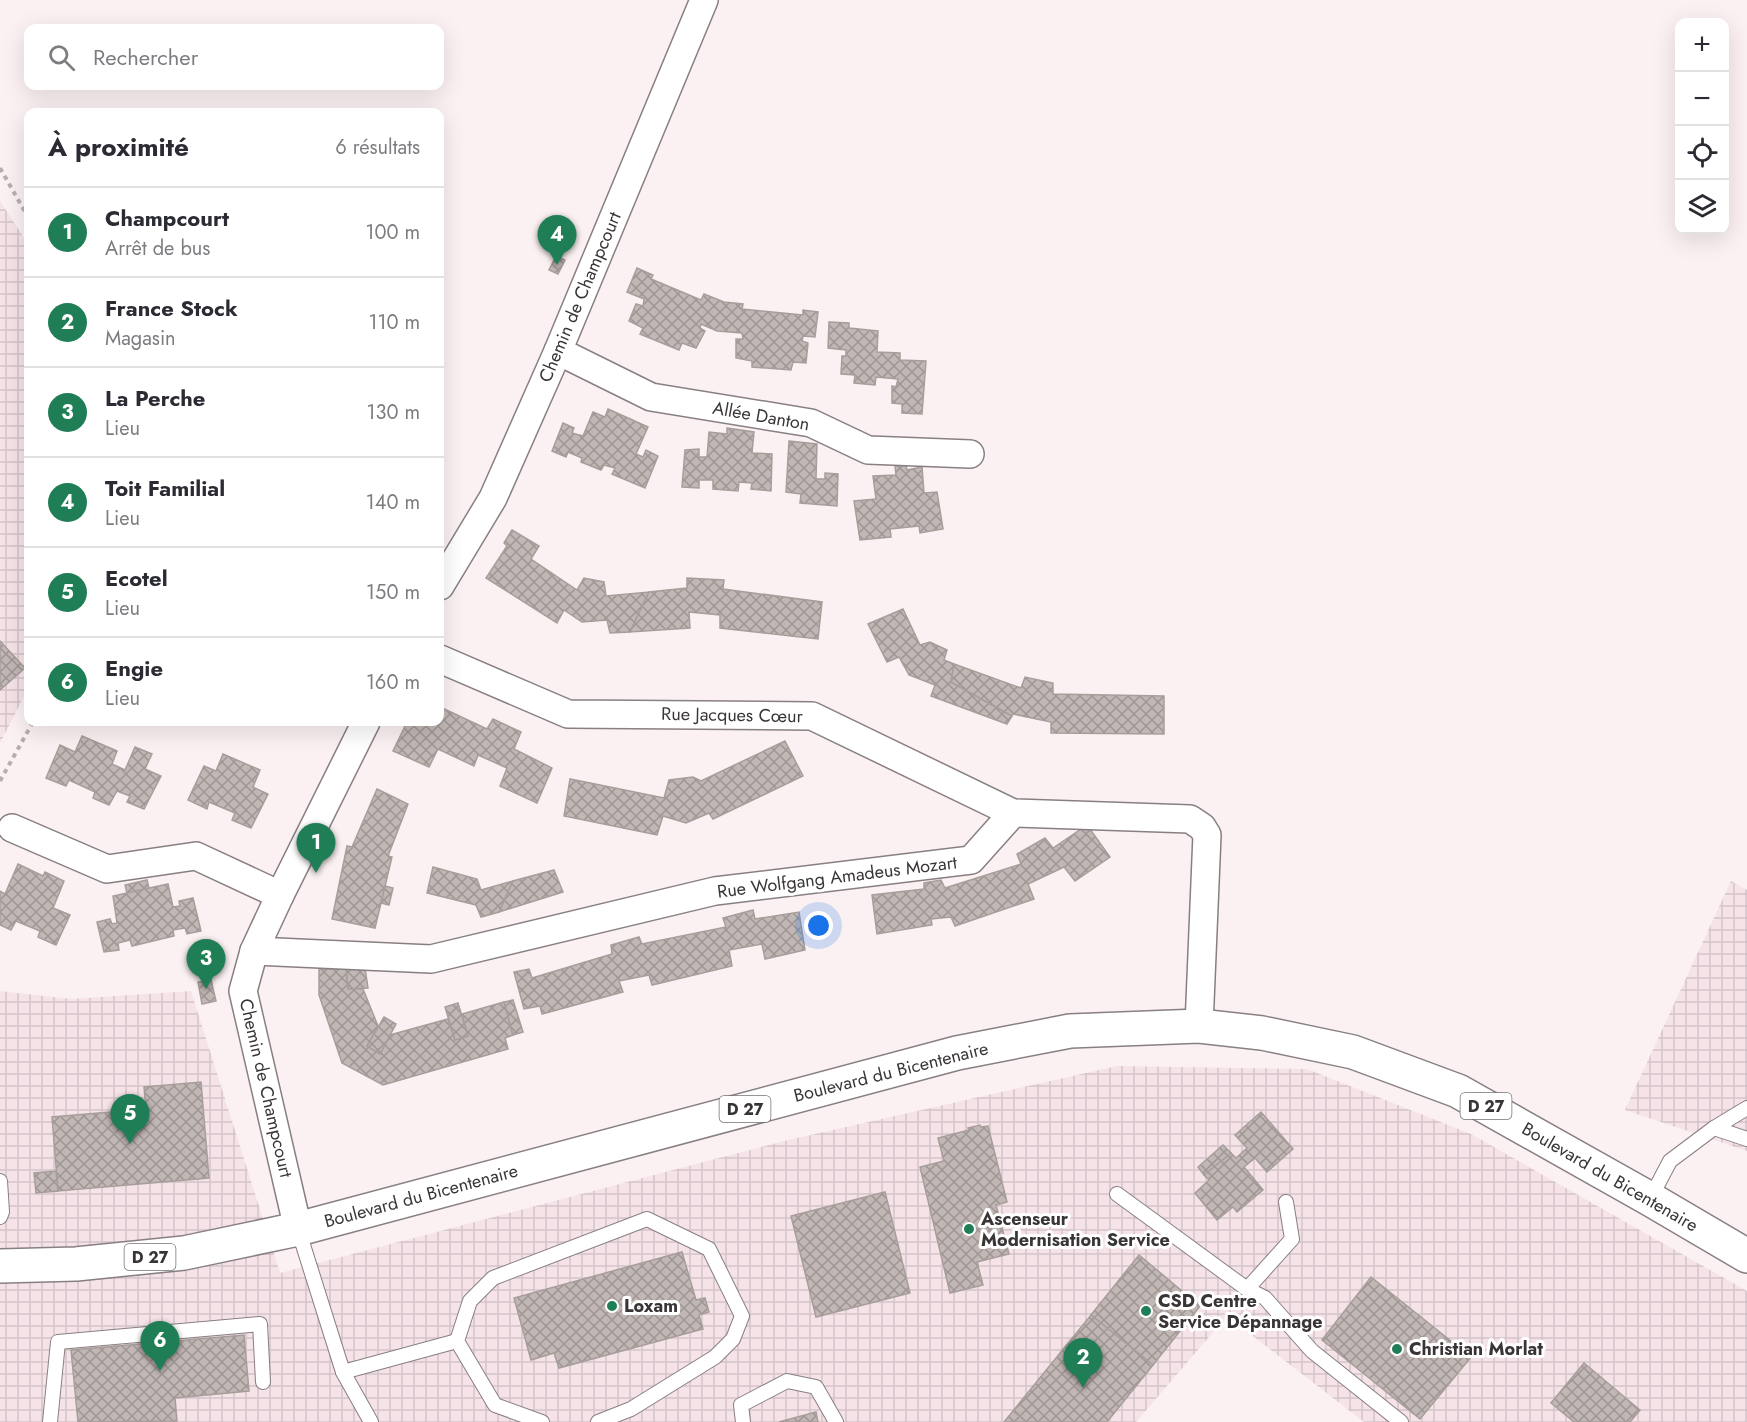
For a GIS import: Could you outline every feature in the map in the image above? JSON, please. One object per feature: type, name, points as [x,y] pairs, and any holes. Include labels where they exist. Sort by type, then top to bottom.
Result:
[{"type":"main road","name":"Boulevard du Bicentenaire","points":[[0,1266],[76,1264],[184,1253],[298,1229],[957,1053],[1070,1030],[1199,1026],[1263,1033],[1353,1052],[1458,1091],[1747,1256]]},
{"type":"street","name":"Chemin de Champcourt","points":[[444,579],[493,498],[558,351],[704,0]]},
{"type":"street","name":"Allée Danton","points":[[558,351],[651,397],[811,423],[868,450],[970,454]]},
{"type":"street","name":"Rue Jacques Cœur","points":[[444,661],[568,714],[812,716],[1013,813]]},
{"type":"street","name":"Chemin de Champcourt","points":[[298,1229],[243,991],[254,951],[364,726]]},
{"type":"street","name":"Rue Wolfgang Amadeus Mozart","points":[[254,951],[430,958],[715,891],[971,860],[1013,813]]},
{"type":"street","points":[[1013,813],[1190,819],[1202,827],[1207,835],[1199,1026]]},
{"type":"street","points":[[12,828],[106,869],[196,856],[280,895]]},
{"type":"lane","points":[[1650,1199],[1670,1161],[1714,1128],[1747,1108]]},
{"type":"lane","points":[[1714,1128],[1747,1139]]},
{"type":"lane","points":[[0,1181],[2,1212],[0,1217]]},
{"type":"lane","points":[[1117,1194],[1247,1289],[1264,1298],[1312,1351],[1401,1422]]},
{"type":"lane","points":[[1247,1289],[1292,1239],[1286,1202]]},
{"type":"lane","points":[[542,1422],[495,1405],[457,1341],[470,1301],[493,1278],[647,1219],[709,1248],[741,1316],[733,1339],[715,1357],[631,1410],[598,1422]]},
{"type":"lane","points":[[298,1229],[343,1372],[371,1422]]},
{"type":"lane","points":[[50,1422],[58,1342],[260,1324],[263,1382]]},
{"type":"lane","points":[[343,1372],[457,1341]]},
{"type":"lane","points":[[743,1422],[741,1405],[787,1381],[816,1387],[836,1422]]},
{"type":"path","points":[[0,168],[24,210]]},
{"type":"path","points":[[0,781],[31,726]]},
{"type":"shaded area","points":[[0,201],[24,238],[24,697],[0,743]]},
{"type":"shaded area","points":[[1731,881],[1747,890],[1747,1151],[1625,1110]]},
{"type":"shaded area","points":[[0,991],[71,999],[191,991],[280,1273],[784,1141],[1117,1066],[1307,1069],[1471,1134],[1747,1291],[1747,1422],[1364,1422],[1227,1316],[1136,1422],[0,1422]]},
{"type":"building","points":[[556,256],[565,260],[558,274],[549,270]]},
{"type":"building","points":[[637,268],[653,275],[651,279],[701,300],[704,294],[724,302],[743,304],[742,309],[803,315],[803,310],[818,312],[815,337],[803,336],[802,341],[808,343],[806,363],[793,362],[791,370],[752,367],[752,361],[736,358],[736,339],[743,339],[742,333],[717,331],[701,324],[700,328],[705,331],[696,348],[682,343],[679,350],[640,334],[643,328],[629,321],[636,304],[643,306],[644,299],[627,292]]},
{"type":"building","points":[[829,322],[849,323],[849,328],[878,331],[877,352],[900,353],[900,360],[926,361],[922,414],[902,413],[902,404],[892,403],[892,386],[896,387],[898,379],[876,377],[875,385],[854,383],[855,375],[841,374],[842,356],[846,356],[846,350],[828,348]]},
{"type":"building","points":[[608,409],[648,427],[636,454],[643,457],[646,450],[658,456],[645,488],[612,474],[615,468],[604,465],[601,470],[581,462],[582,458],[568,452],[566,457],[552,451],[563,423],[574,428],[572,433],[583,436],[593,412],[605,417]]},
{"type":"building","points":[[727,428],[754,432],[752,453],[772,454],[771,491],[751,489],[752,483],[739,482],[738,491],[713,489],[713,480],[699,480],[699,488],[682,487],[685,450],[699,449],[699,457],[707,457],[709,432],[727,434]]},
{"type":"building","points":[[789,441],[817,444],[816,479],[825,479],[825,473],[838,474],[837,506],[800,503],[801,494],[786,492]]},
{"type":"building","points":[[906,465],[907,470],[922,467],[924,493],[937,492],[943,529],[920,533],[919,526],[890,529],[891,537],[860,540],[854,501],[876,499],[873,476],[896,475],[895,466]]},
{"type":"building","points":[[512,530],[539,546],[531,559],[577,590],[584,578],[604,582],[606,596],[649,592],[630,632],[610,633],[607,620],[582,622],[564,610],[557,623],[486,578],[507,546],[504,543]]},
{"type":"building","points":[[687,578],[724,580],[723,589],[822,602],[818,639],[720,628],[720,615],[689,612],[690,628],[630,632],[649,592],[687,588]]},
{"type":"building","points":[[903,609],[920,645],[930,642],[947,650],[944,660],[954,664],[951,682],[1012,716],[1007,724],[931,696],[935,685],[909,675],[899,657],[887,662],[868,624]]},
{"type":"building","points":[[0,641],[24,669],[0,690]]},
{"type":"building","points":[[954,664],[1021,688],[1025,677],[1053,683],[1053,694],[1164,696],[1164,734],[1051,733],[1051,722],[1013,714],[1012,716],[951,682]]},
{"type":"building","points":[[444,709],[487,729],[493,719],[521,732],[514,749],[552,768],[537,803],[500,786],[507,768],[478,755],[474,766],[438,749],[429,767],[393,751],[405,726],[444,726]]},
{"type":"building","points":[[82,736],[117,751],[112,764],[125,770],[135,747],[152,754],[145,769],[161,776],[144,809],[127,802],[130,796],[117,791],[109,805],[93,798],[95,792],[69,780],[66,786],[46,778],[60,745],[75,752]]},
{"type":"building","points":[[785,741],[803,776],[713,819],[709,813],[686,823],[663,816],[657,835],[564,816],[570,779],[664,798],[669,780],[693,777],[701,781]]},
{"type":"building","points":[[223,754],[260,770],[253,787],[268,794],[251,828],[232,820],[235,813],[209,802],[207,809],[188,800],[204,766],[216,771]]},
{"type":"building","points":[[377,789],[408,804],[388,856],[392,857],[375,928],[332,919],[347,846],[352,847]]},
{"type":"building","points":[[1087,825],[1110,857],[1075,881],[1064,867],[1028,884],[1034,899],[955,926],[951,917],[931,919],[932,925],[877,934],[872,895],[924,889],[924,883],[941,880],[945,888],[1021,864],[1017,854],[1045,838],[1053,848]]},
{"type":"building","points":[[18,864],[43,876],[45,872],[64,881],[53,908],[70,915],[56,945],[38,937],[40,931],[16,921],[11,930],[0,925],[0,891],[5,894]]},
{"type":"building","points":[[433,867],[477,879],[481,890],[513,881],[499,912],[481,917],[476,905],[427,893]]},
{"type":"building","points":[[554,870],[563,892],[499,912],[513,881]]},
{"type":"building","points":[[147,880],[149,888],[127,893],[125,885]]},
{"type":"building","points":[[168,884],[173,907],[180,906],[179,901],[193,898],[201,931],[187,934],[185,928],[173,930],[174,936],[132,946],[130,940],[118,943],[119,950],[104,952],[97,922],[110,919],[112,924],[117,923],[113,896]]},
{"type":"building","points":[[385,886],[393,888],[389,905],[381,903]]},
{"type":"building","points":[[753,910],[755,919],[799,912],[805,950],[765,959],[762,944],[729,950],[732,966],[652,985],[649,975],[619,981],[623,992],[542,1014],[540,1006],[524,1009],[514,972],[529,969],[532,978],[612,954],[611,945],[639,937],[642,944],[726,927],[723,918]]},
{"type":"building","points":[[365,968],[368,988],[348,989],[346,969]]},
{"type":"building","points":[[319,969],[346,969],[348,989],[363,989],[378,1026],[367,1046],[380,1054],[390,1035],[448,1019],[455,1040],[468,1036],[462,1014],[504,1002],[513,1035],[505,1038],[508,1049],[383,1085],[342,1063],[319,995]]},
{"type":"building","points":[[211,980],[216,1001],[202,1004],[198,982]]},
{"type":"building","points":[[513,1000],[523,1032],[513,1035],[504,1002]]},
{"type":"building","points":[[458,1003],[468,1036],[455,1040],[445,1007]]},
{"type":"building","points":[[384,1017],[396,1024],[380,1054],[367,1046]]},
{"type":"building","points":[[201,1082],[209,1178],[58,1191],[52,1117],[146,1109],[144,1087]]},
{"type":"building","points":[[1261,1112],[1293,1149],[1267,1172],[1255,1158],[1244,1167],[1263,1190],[1237,1212],[1233,1207],[1217,1220],[1195,1193],[1209,1180],[1204,1175],[1231,1153],[1236,1158],[1247,1148],[1235,1135]]},
{"type":"building","name":"Ascenseur Modernisation Service","points":[[980,1125],[981,1127],[988,1126],[1007,1202],[996,1205],[1009,1254],[977,1262],[983,1285],[950,1293],[920,1167],[944,1161],[938,1138]]},
{"type":"building","points":[[1223,1145],[1231,1153],[1204,1175],[1198,1167]]},
{"type":"building","points":[[56,1171],[58,1191],[36,1193],[34,1173]]},
{"type":"building","points":[[885,1192],[910,1293],[816,1317],[791,1216]]},
{"type":"building","name":"Loxam","points":[[682,1252],[696,1300],[705,1298],[709,1312],[699,1315],[703,1329],[559,1368],[554,1353],[531,1360],[514,1298]]},
{"type":"building","name":"CSD Centre Service Dépannage","points":[[1139,1255],[1200,1306],[1153,1365],[1091,1315]]},
{"type":"building","name":"Christian Morlat","points":[[1371,1277],[1471,1357],[1420,1419],[1322,1340]]},
{"type":"building","points":[[1091,1315],[1153,1365],[1107,1422],[1027,1422],[1013,1411]]},
{"type":"building","points":[[244,1335],[249,1391],[175,1398],[177,1421],[78,1422],[71,1350]]},
{"type":"building","points":[[1584,1363],[1640,1410],[1630,1422],[1574,1422],[1551,1403]]},
{"type":"building","points":[[1013,1411],[1027,1422],[1004,1422]]},
{"type":"building","points":[[816,1412],[818,1422],[779,1422]]},
{"type":"place","name":"Toit Familial","points":[[557,265]]},
{"type":"place","name":"Champcourt","points":[[316,873]]},
{"type":"place","name":"La Perche","points":[[206,989]]},
{"type":"place","name":"Ecotel","points":[[130,1144]]},
{"type":"place","name":"Ascenseur Modernisation Service","points":[[969,1229]]},
{"type":"place","name":"Loxam","points":[[612,1306]]},
{"type":"place","name":"CSD Centre Service Dépannage","points":[[1146,1311]]},
{"type":"place","name":"Christian Morlat","points":[[1397,1349]]},
{"type":"place","name":"Engie","points":[[160,1371]]},
{"type":"place","name":"France Stock","points":[[1083,1388]]}]
